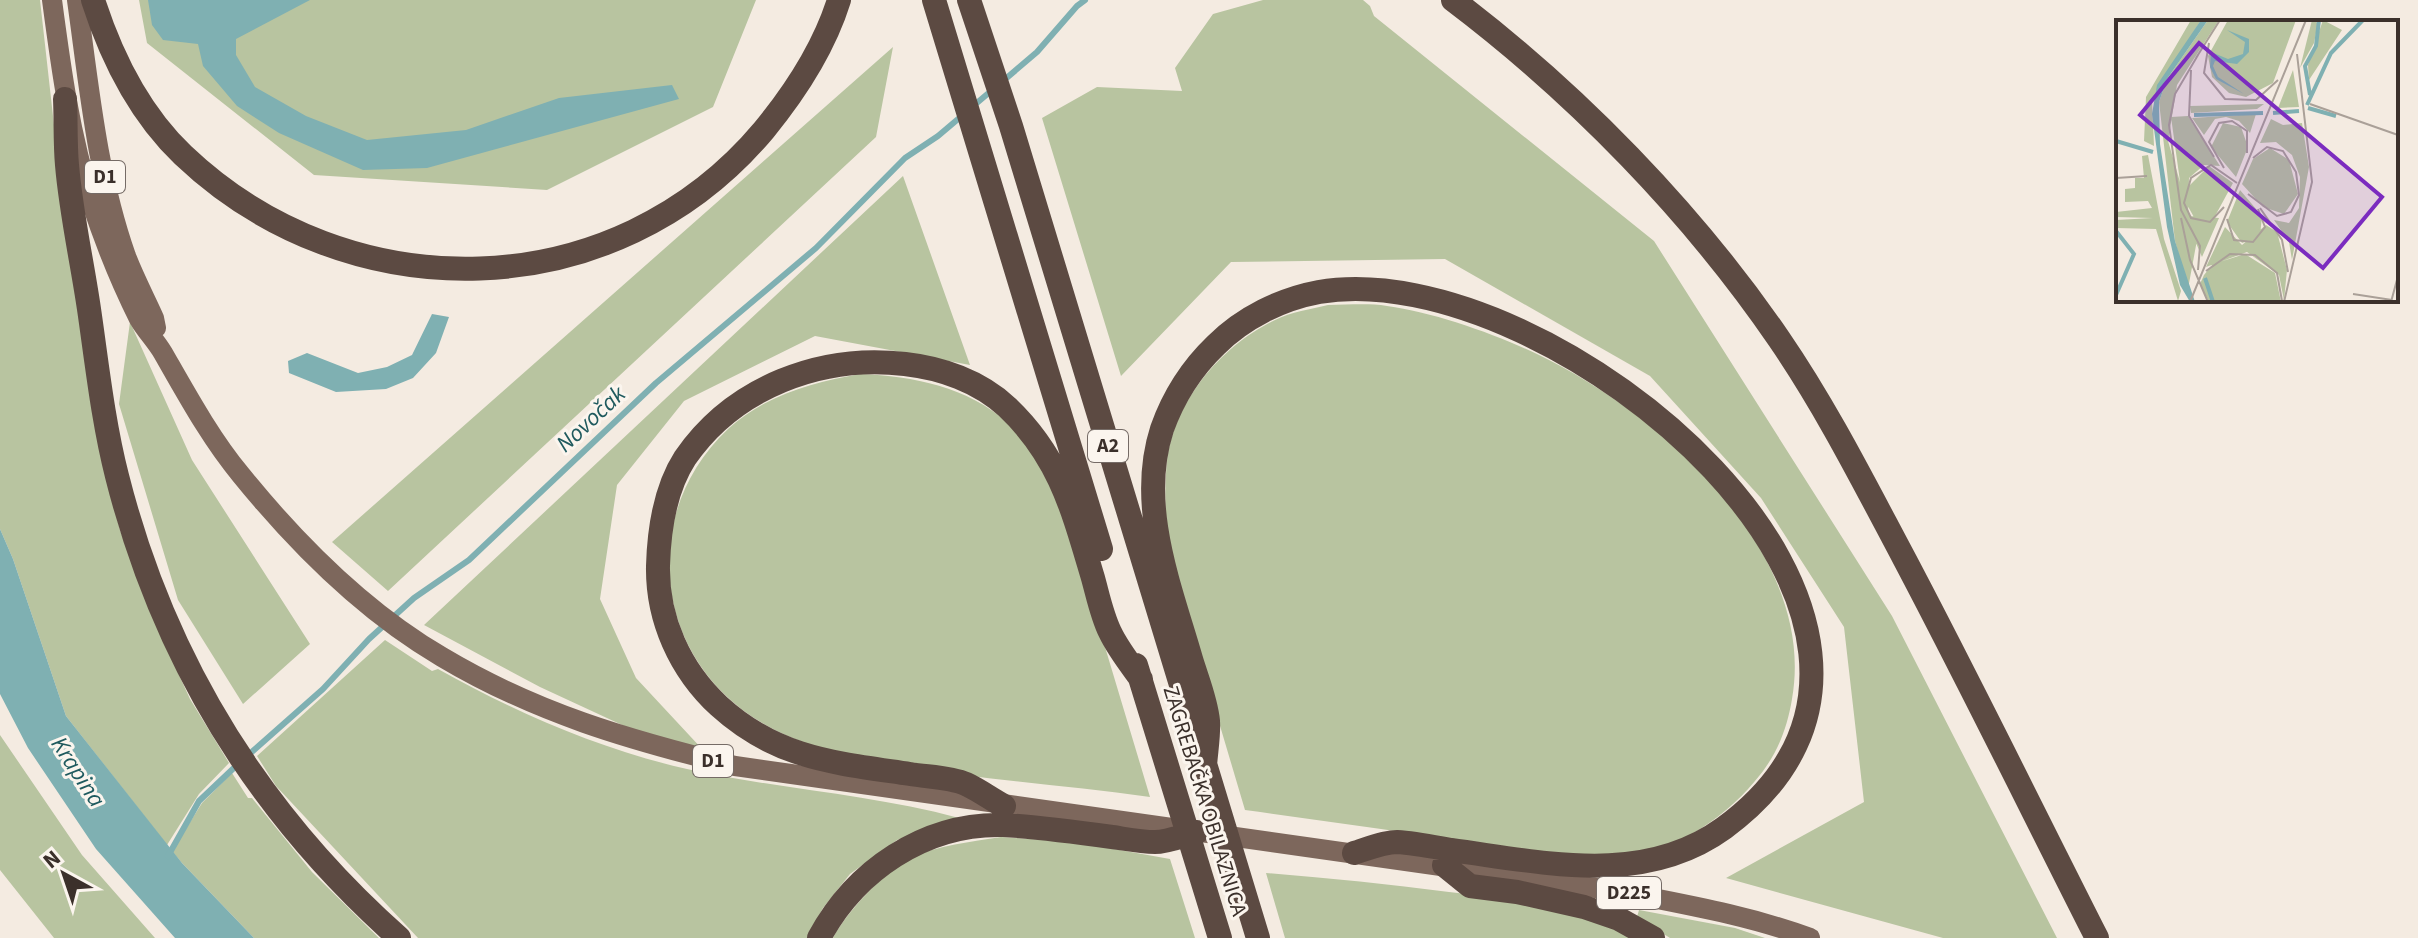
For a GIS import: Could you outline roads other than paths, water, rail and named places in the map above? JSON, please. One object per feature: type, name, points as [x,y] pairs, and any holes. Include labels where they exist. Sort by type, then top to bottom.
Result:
[{"type":"highway","points":[[93,0],[119,67],[145,109],[182,154],[231,193],[293,231],[342,251],[394,264],[450,269],[505,268],[560,258],[620,237],[662,215],[709,184],[749,147],[782,108],[808,70],[839,0]]},
{"type":"highway","name":"A2","points":[[934,0],[1141,679]]},
{"type":"highway","name":"A2","points":[[969,0],[1011,126],[1205,766]]},
{"type":"highway","points":[[1453,0],[1592,118],[1656,186],[1777,337],[1811,389],[1867,489],[2097,938]]},
{"type":"highway","points":[[65,99],[67,166],[104,412],[116,474],[137,549],[162,613],[194,682],[227,739],[263,790],[337,879],[399,938]]},
{"type":"highway","points":[[1205,766],[1208,716],[1163,562],[1152,503],[1162,430],[1178,394],[1200,361],[1228,334],[1282,303],[1319,292],[1354,290],[1392,292],[1453,304],[1508,325],[1582,363],[1633,396],[1689,444],[1759,524],[1782,563],[1794,587],[1809,645],[1808,705],[1800,735],[1772,785],[1723,829],[1689,849],[1641,864],[1561,865],[1393,842],[1354,853]]},
{"type":"highway","points":[[1004,806],[963,783],[818,760],[774,744],[745,728],[717,703],[687,668],[666,627],[658,583],[659,533],[672,486],[685,459],[709,430],[764,387],[807,370],[863,361],[895,363],[933,367],[966,380],[1003,404],[1043,447],[1075,521],[1108,629],[1141,679]]},
{"type":"highway","name":"ZAGREBAČKA OBILAZNICA","points":[[1141,679],[1220,938]]},
{"type":"highway","name":"ZAGREBAČKA OBILAZNICA","points":[[1205,766],[1258,938]]},
{"type":"highway","points":[[819,938],[830,917],[854,886],[884,860],[917,844],[960,830],[1000,825],[1095,826],[1157,843],[1197,832]]},
{"type":"highway","points":[[1444,865],[1470,886],[1584,907],[1619,919],[1653,938]]},
{"type":"main road","name":"D1","points":[[52,0],[65,99],[79,159],[107,244],[141,322],[239,474],[300,542],[394,624],[440,656],[524,699],[567,718],[636,741],[735,766],[1004,806],[1095,826]]},
{"type":"main road","name":"D1","points":[[77,0],[94,125],[105,180],[127,258],[154,318],[159,348]]},
{"type":"main road","points":[[1197,832],[1354,853]]},
{"type":"main road","name":"D225","points":[[1354,853],[1617,891],[1709,909],[1781,927],[1810,938]]},
{"type":"water","points":[[148,0],[310,0],[236,39],[236,55],[255,87],[306,116],[367,140],[466,130],[559,98],[672,85],[679,99],[427,168],[363,170],[279,133],[237,106],[203,66],[198,44],[163,40],[152,25]]},
{"type":"water","points":[[432,314],[449,317],[436,353],[413,378],[386,389],[336,392],[289,373],[288,361],[307,353],[358,373],[387,367],[412,355]]},
{"type":"water","name":"Krapina","points":[[0,529],[66,716],[182,863],[254,938],[175,938],[96,849],[28,748],[0,694]]},
{"type":"waterway","name":"Novočak","points":[[1003,81],[1037,52],[1085,0]]},
{"type":"waterway","name":"Novočak","points":[[972,107],[991,91]]},
{"type":"waterway","name":"Novočak","points":[[246,757],[323,689],[369,639],[414,598],[469,560],[656,383],[816,248],[905,158],[964,114]]},
{"type":"waterway","name":"Novočak","points":[[168,856],[199,801],[238,764]]}]
